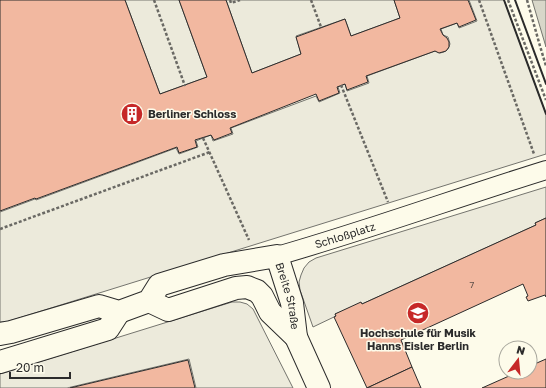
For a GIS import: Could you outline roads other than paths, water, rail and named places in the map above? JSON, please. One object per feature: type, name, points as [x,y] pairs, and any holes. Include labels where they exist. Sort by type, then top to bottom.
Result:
[{"type":"street","name":"Schloßplatz","points":[[149,301],[159,284],[224,265],[252,253],[277,256],[543,171]]},
{"type":"street","points":[[252,253],[252,273],[261,297]]},
{"type":"street","name":"Breite Straße","points":[[277,256],[292,303],[296,337],[318,388]]},
{"type":"street","points":[[0,334],[99,306],[119,312],[149,301],[168,310],[236,288],[247,287],[261,297]]},
{"type":"street","name":"Breite Straße","points":[[261,297],[270,312],[296,337]]},
{"type":"street","points":[[0,362],[108,329],[119,312]]},
{"type":"place","name":"Berliner Schloss","points":[[132,114]]},
{"type":"place","name":"Hochschule für Musik Hanns Eisler Berlin","points":[[418,313]]}]
